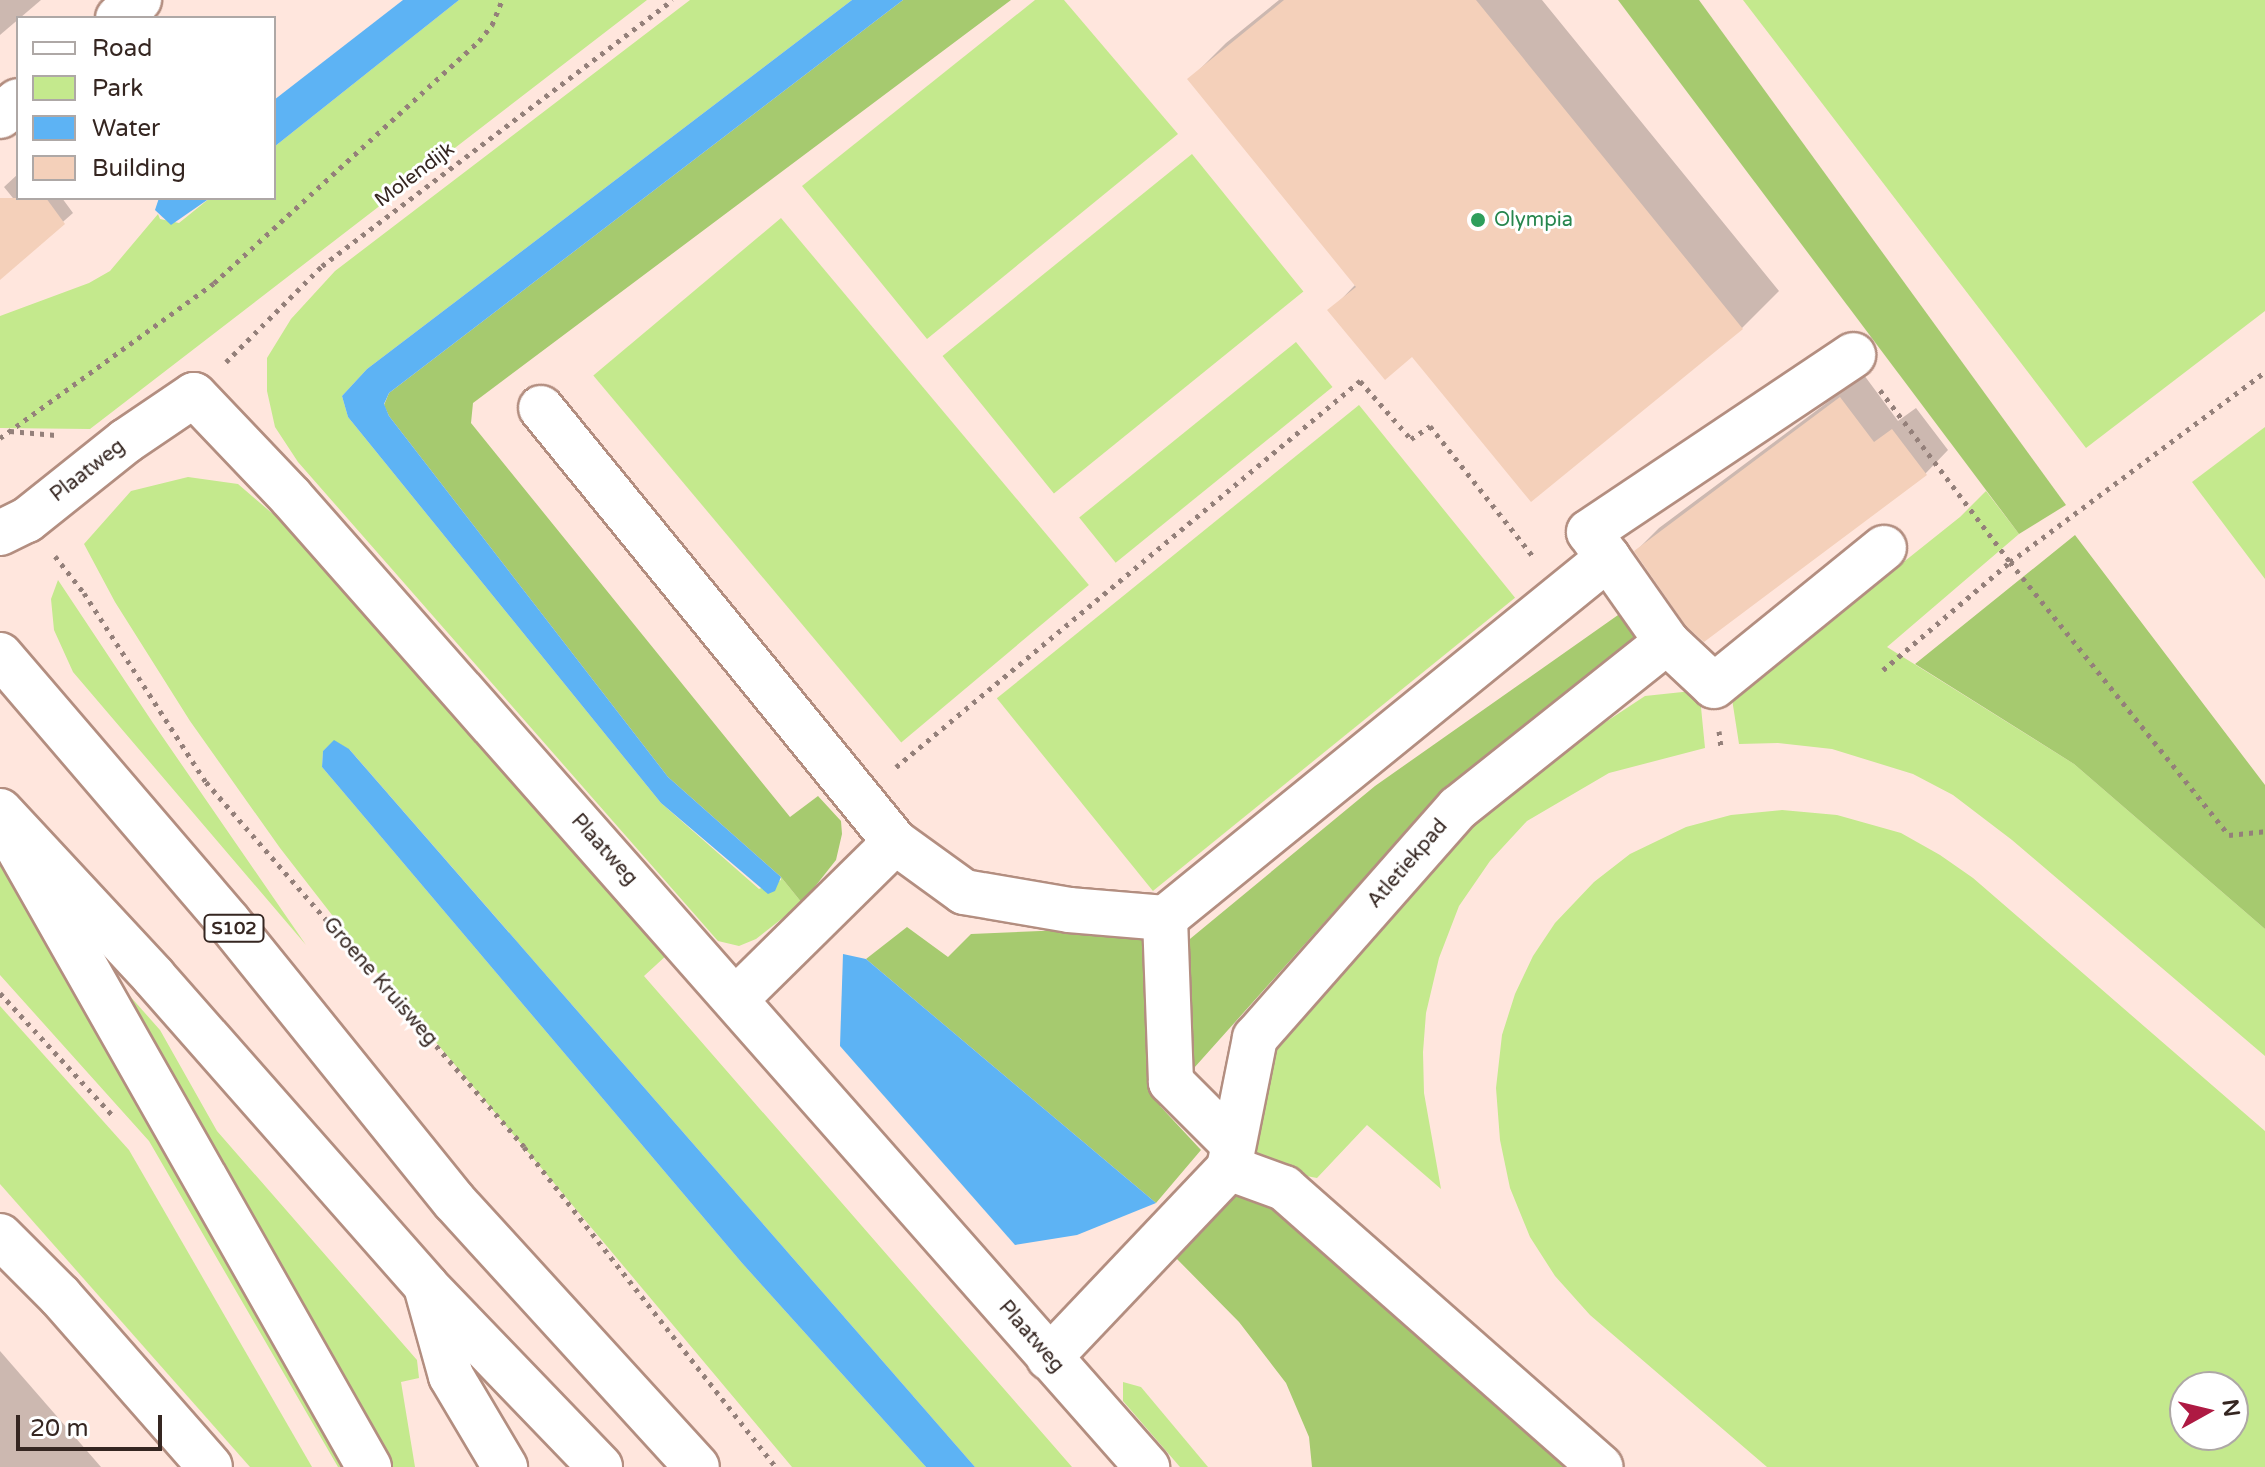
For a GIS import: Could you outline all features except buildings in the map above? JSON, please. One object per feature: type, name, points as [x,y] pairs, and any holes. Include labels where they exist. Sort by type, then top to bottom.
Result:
[{"type":"street","points":[[120,16],[139,0]]},
{"type":"street","points":[[0,116],[16,103]]},
{"type":"street","points":[[541,408],[895,842],[964,892],[1069,910],[1165,918],[1598,545],[1853,355]]},
{"type":"street","name":"Plaatweg","points":[[0,562],[14,527],[126,441],[194,395],[291,497],[1147,1467]]},
{"type":"street","points":[[1598,545],[1667,642],[1714,686],[1884,548]]},
{"type":"street","name":"Atletiekpad","points":[[1231,1156],[1255,1038],[1458,808],[1667,642]]},
{"type":"street","name":"S102","points":[[0,655],[228,921],[454,1201],[697,1467]]},
{"type":"street","points":[[0,814],[154,977],[426,1286],[600,1467]]},
{"type":"street","points":[[0,814],[369,1467]]},
{"type":"street","points":[[736,999],[895,842]]},
{"type":"street","points":[[1165,918],[1171,1082],[1231,1156],[1284,1188],[1600,1467]]},
{"type":"street","points":[[1049,1358],[1231,1156]]},
{"type":"street","points":[[0,1236],[60,1296],[210,1467]]},
{"type":"street","points":[[426,1286],[451,1376],[505,1467]]},
{"type":"path","points":[[0,438],[214,283],[479,41],[492,25],[502,0]]},
{"type":"path","name":"Molendijk","points":[[194,395],[322,266],[672,0]]},
{"type":"path","points":[[1853,355],[2010,562],[2229,835],[2265,831]]},
{"type":"path","points":[[1883,670],[2010,562],[2265,372]]},
{"type":"path","points":[[860,798],[1360,381],[1411,439],[1430,426],[1541,567],[1598,545]]},
{"type":"path","name":"Groene Kruisweg","points":[[14,527],[84,593],[206,782],[524,1147],[776,1467]]},
{"type":"green space","points":[[459,0],[647,0],[90,429],[0,428],[0,316],[89,283],[110,271],[158,214],[160,219],[179,223],[208,200],[276,200],[276,145]]},
{"type":"green space","points":[[690,0],[852,0],[367,369],[342,396],[348,417],[661,803],[759,889],[781,880],[781,877],[802,903],[756,939],[739,946],[718,941],[298,462],[275,427],[267,391],[267,358],[291,319],[335,271]]},
{"type":"green space","points":[[903,0],[1011,0],[473,403],[471,423],[790,817],[818,796],[841,821],[842,834],[836,860],[802,903],[781,877],[668,777],[389,416],[384,405],[389,393]]},
{"type":"green space","points":[[1035,0],[1064,0],[1178,134],[927,339],[802,186]]},
{"type":"green space","points":[[1618,0],[1699,0],[2066,505],[2019,534]]},
{"type":"green space","points":[[1743,0],[2265,0],[2265,311],[2086,448]]},
{"type":"green space","points":[[1192,154],[1303,292],[1054,494],[943,356]]},
{"type":"green space","points":[[781,218],[1089,585],[901,742],[593,375]]},
{"type":"green space","points":[[1296,342],[1333,387],[1116,563],[1079,518]]},
{"type":"green space","points":[[1359,405],[1515,598],[1153,891],[997,698]]},
{"type":"green space","points":[[2265,427],[2265,579],[2192,482]]},
{"type":"green space","points":[[188,477],[238,484],[295,533],[668,954],[644,976],[1072,1467],[975,1467],[350,750],[334,741],[323,751],[322,767],[742,1263],[926,1467],[792,1467],[367,960],[280,848],[190,721],[115,602],[84,544],[131,491]]},
{"type":"green space","points":[[1986,491],[2019,534],[1887,647],[2074,764],[2265,929],[2265,1056],[2012,840],[1953,795],[1913,774],[1832,749],[1778,743],[1739,744],[1732,699],[1960,517]]},
{"type":"green space","points":[[2075,535],[2265,785],[2265,929],[2074,764],[1915,664]]},
{"type":"green space","points":[[58,580],[306,945],[73,672],[54,630],[51,599]]},
{"type":"green space","points":[[1628,608],[1648,635],[1432,802],[1160,1106],[1201,1150],[1156,1203],[866,959],[907,927],[948,957],[971,934],[1114,928],[1179,948],[1375,786]]},
{"type":"green space","points":[[1692,691],[1700,697],[1705,748],[1609,773],[1527,821],[1490,861],[1459,906],[1439,958],[1426,1013],[1423,1052],[1424,1093],[1441,1189],[1367,1125],[1317,1178],[1254,1166],[1269,1047],[1462,817],[1645,696]]},
{"type":"green space","points":[[1782,810],[1837,815],[1901,833],[1973,878],[2265,1131],[2265,1467],[1767,1467],[1590,1315],[1555,1276],[1530,1237],[1510,1188],[1500,1140],[1496,1088],[1502,1035],[1515,994],[1533,956],[1555,923],[1594,882],[1630,854],[1686,827],[1731,815]]},
{"type":"green space","points":[[0,858],[351,1467],[338,1467],[149,1141],[0,975]]},
{"type":"green space","points":[[97,959],[160,1030],[217,1131],[417,1360],[419,1378],[401,1382],[415,1467],[385,1467]]},
{"type":"green space","points":[[0,1006],[129,1150],[312,1467],[250,1467],[0,1184]]},
{"type":"green space","points":[[1247,1177],[1570,1467],[1312,1467],[1309,1437],[1286,1383],[1239,1322],[1176,1258]]},
{"type":"green space","points":[[1123,1382],[1141,1387],[1208,1467],[1180,1467],[1123,1401]]},
{"type":"water","points":[[403,0],[459,0],[276,145],[276,98]]},
{"type":"water","points":[[852,0],[903,0],[389,393],[384,404],[389,416],[668,777],[781,877],[775,891],[768,894],[661,803],[348,417],[342,396],[367,369]]},
{"type":"water","points":[[158,200],[207,200],[171,225],[155,210]]},
{"type":"water","points":[[334,740],[349,749],[975,1467],[926,1467],[742,1263],[322,767],[323,751]]},
{"type":"water","points":[[843,954],[866,959],[1156,1203],[1077,1235],[1015,1245],[840,1046]]},
{"type":"place","name":"Olympia","points":[[1478,220]]}]
